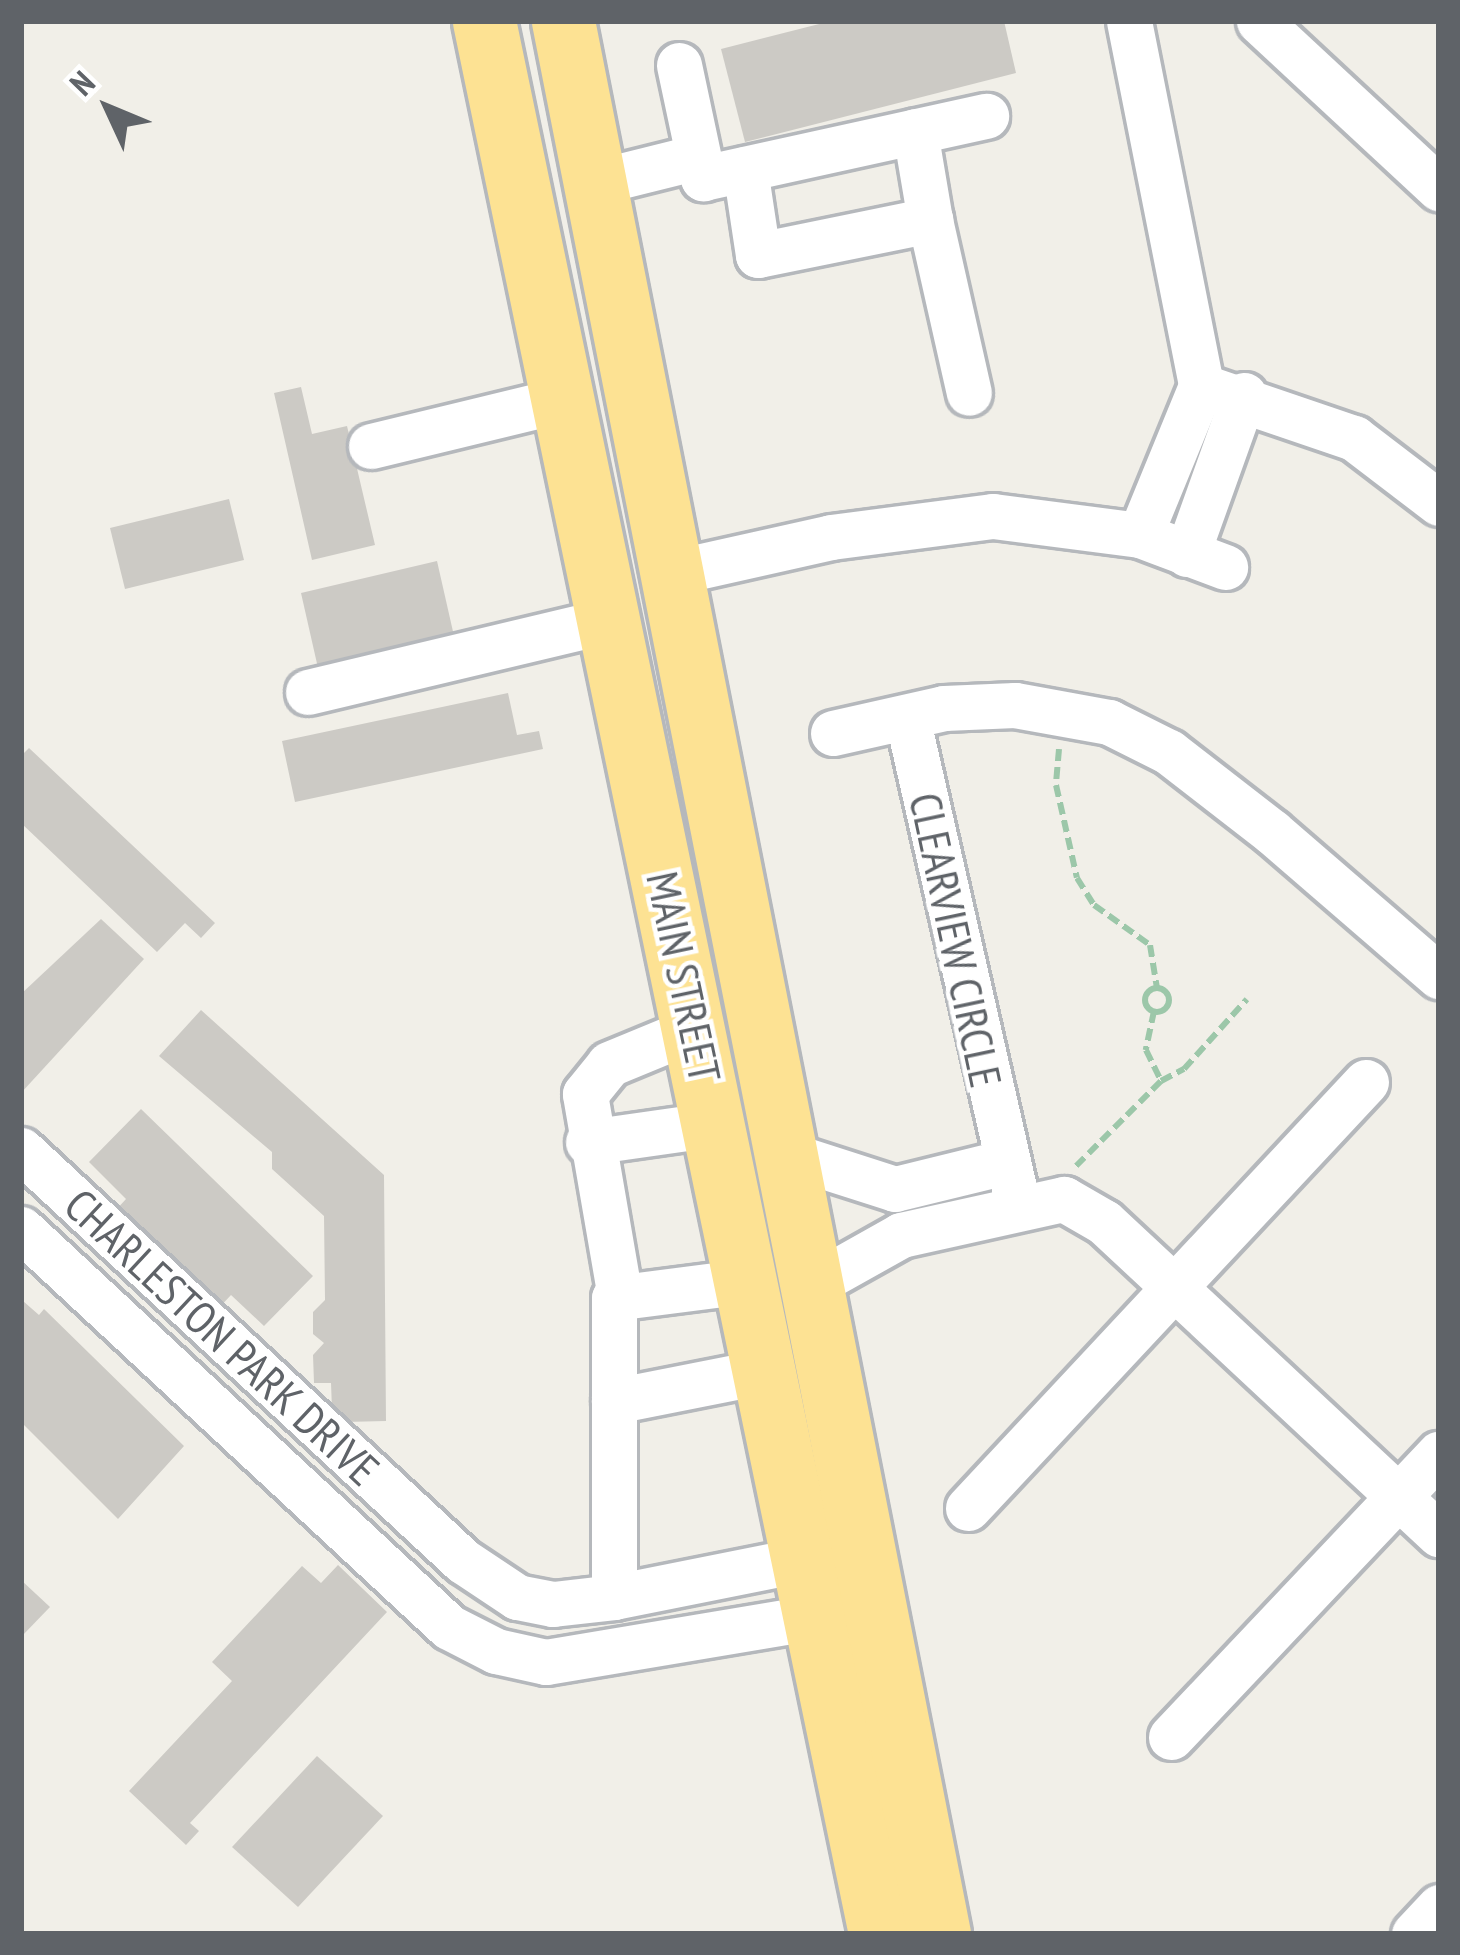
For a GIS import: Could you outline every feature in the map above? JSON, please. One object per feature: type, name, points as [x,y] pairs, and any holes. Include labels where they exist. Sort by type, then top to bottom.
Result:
[{"type":"highway","points":[[457,21],[546,310]]},
{"type":"highway","name":"MAIN STREET","points":[[484,21],[765,1371],[831,1599],[939,1934]]},
{"type":"highway","name":"MAIN STREET","points":[[563,21],[666,574],[789,1155],[812,1285],[831,1599],[832,1696],[880,1934]]},
{"type":"highway","points":[[831,1599],[968,1934]]},
{"type":"highway","points":[[832,1696],[852,1934]]},
{"type":"street","points":[[666,574],[942,519],[1054,519],[1140,535],[1206,561],[1222,390],[1129,21]]},
{"type":"street","points":[[1259,21],[1439,188]]},
{"type":"street","points":[[679,65],[703,178],[986,116]]},
{"type":"street","points":[[915,131],[969,393]]},
{"type":"street","points":[[593,183],[698,157]]},
{"type":"street","points":[[745,169],[758,255],[930,220]]},
{"type":"street","points":[[1222,390],[1354,438],[1439,503]]},
{"type":"street","points":[[1140,535],[1222,390]]},
{"type":"street","points":[[371,446],[565,399]]},
{"type":"street","points":[[308,692],[610,620]]},
{"type":"street","points":[[833,733],[907,717],[1015,705],[1069,711],[1169,752],[1439,976]]},
{"type":"street","name":"CLEARVIEW CIRCLE","points":[[907,717],[1012,1183]]},
{"type":"street","points":[[614,1598],[614,1401],[620,1297],[588,1142],[585,1094],[608,1064],[694,1029]]},
{"type":"street","points":[[968,1508],[1366,1082]]},
{"type":"street","points":[[588,1142],[714,1124]]},
{"type":"street","points":[[789,1155],[896,1190],[920,1183],[1012,1183],[1064,1198],[1105,1222],[1439,1534]]},
{"type":"street","name":"CHARLESTON PARK DRIVE","points":[[24,1160],[480,1577],[517,1597],[553,1604],[614,1598],[831,1599]]},
{"type":"street","points":[[920,1183],[936,1226]]},
{"type":"street","points":[[812,1285],[863,1252],[936,1226],[1012,1183]]},
{"type":"street","name":"CHARLESTON PARK DRIVE","points":[[21,1229],[449,1627],[496,1651],[546,1662],[831,1599]]},
{"type":"street","points":[[620,1297],[746,1281]]},
{"type":"street","points":[[614,1401],[765,1371]]},
{"type":"street","points":[[1171,1737],[1439,1454]]},
{"type":"street","name":"CHARLESTON PARK DRIVE","points":[[372,1556],[412,1515]]},
{"type":"street","points":[[1414,1934],[1439,1907]]},
{"type":"path","points":[[1069,711],[1056,785],[1077,878],[1094,905],[1150,945],[1157,988],[1169,1001],[1154,1011]]},
{"type":"path","points":[[1157,988],[1145,997],[1154,1011],[1146,1050],[1161,1081]]},
{"type":"path","points":[[1064,1198],[1083,1154],[1161,1081],[1184,1070],[1246,999]]},
{"type":"building","points":[[831,21],[1004,21],[1016,73],[745,142],[721,49]]},
{"type":"building","points":[[301,387],[312,434],[347,426],[375,545],[312,560],[274,393]]},
{"type":"building","points":[[229,499],[244,560],[125,589],[110,528]]},
{"type":"building","points":[[437,561],[454,636],[318,668],[301,593]]},
{"type":"building","points":[[508,693],[517,735],[539,731],[543,749],[295,802],[282,741]]},
{"type":"building","points":[[29,748],[215,923],[201,938],[185,923],[157,952],[21,823],[21,756]]},
{"type":"building","points":[[101,919],[144,959],[21,1093],[21,994]]},
{"type":"building","points":[[201,1010],[384,1175],[386,1421],[344,1422],[332,1410],[331,1383],[314,1383],[313,1355],[324,1343],[313,1334],[313,1312],[325,1300],[324,1216],[272,1169],[272,1152],[159,1056]]},
{"type":"building","points":[[141,1109],[313,1276],[264,1326],[231,1295],[217,1310],[115,1211],[126,1199],[89,1162]]},
{"type":"building","points":[[23,1301],[39,1315],[44,1309],[184,1446],[118,1519],[21,1422]]},
{"type":"building","points":[[338,1565],[387,1612],[190,1823],[199,1831],[186,1845],[129,1791],[232,1681],[212,1662],[302,1566],[321,1583]]},
{"type":"building","points":[[21,1580],[50,1607],[21,1637]]},
{"type":"building","points":[[317,1756],[383,1816],[298,1907],[232,1847]]}]
